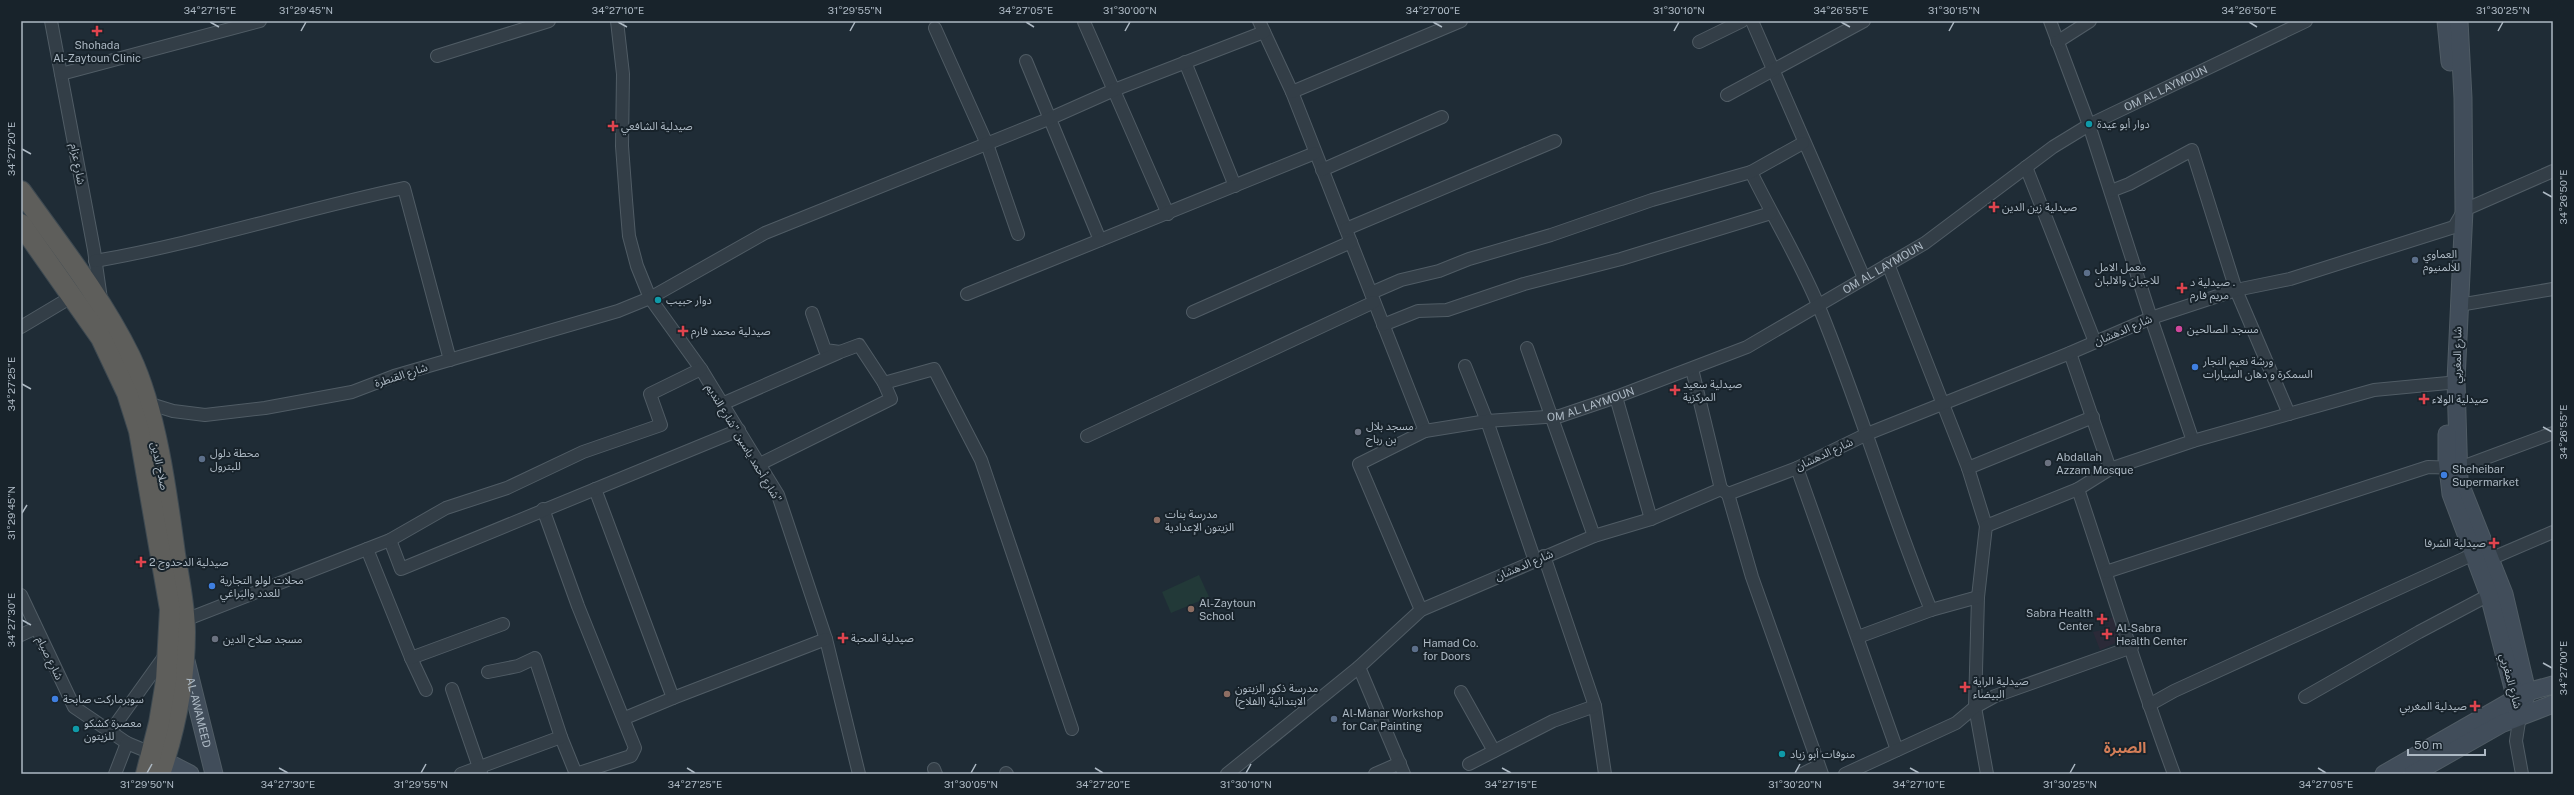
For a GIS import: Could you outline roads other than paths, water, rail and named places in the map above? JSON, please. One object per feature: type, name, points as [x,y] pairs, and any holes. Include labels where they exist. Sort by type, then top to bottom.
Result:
[{"type":"highway","name":"صلاح الدين","points":[[21,191],[83,277],[130,356],[147,403],[167,498],[185,620],[159,723],[159,762],[146,774]]},
{"type":"highway","name":"صلاح الدين","points":[[21,224],[73,296],[101,338],[127,393],[139,431],[176,651]]},
{"type":"main road","name":"شارع المغربي","points":[[2446,21],[2454,99],[2454,227],[2448,383],[2453,468],[2459,481],[2482,556],[2490,595],[2521,702]]},
{"type":"main road","name":"شارع المغربي","points":[[2453,468],[2464,210],[2464,98],[2459,21]]},
{"type":"main road","name":"شارع المغربي","points":[[2482,556],[2504,594],[2521,702]]},
{"type":"main road","name":"AL-AWAMEED","points":[[176,651],[214,774]]},
{"type":"main road","points":[[2384,774],[2553,685]]},
{"type":"main road","points":[[2413,774],[2521,702],[2553,704]]},
{"type":"main road","points":[[159,762],[190,774]]},
{"type":"street","name":"شارع عزام","points":[[51,21],[62,74],[95,261],[101,308]]},
{"type":"street","points":[[62,74],[260,21]]},
{"type":"street","points":[[437,56],[549,21]]},
{"type":"street","name":"شارع أحمد ياسين \"شارع النديم\"","points":[[617,21],[621,45],[624,94],[622,146],[629,236],[637,266],[650,298],[701,369],[778,495],[826,639],[859,774]]},
{"type":"street","points":[[1292,92],[1461,21]]},
{"type":"street","points":[[1699,42],[1742,21]]},
{"type":"street","points":[[1752,21],[1774,69],[1803,143],[1864,278]]},
{"type":"street","points":[[1727,95],[1864,21]]},
{"type":"street","points":[[2050,21],[2089,125],[2151,318],[2193,441]]},
{"type":"street","points":[[2057,42],[2090,21]]},
{"type":"street","name":"OM AL LAYMOUN","points":[[1421,610],[1359,464],[1425,431],[1487,421],[1550,417],[1616,397],[1747,347],[1925,242],[2052,147],[2089,125],[2306,21]]},
{"type":"street","points":[[1084,22],[1168,214]]},
{"type":"street","points":[[1262,26],[1292,92],[1314,153],[1346,229],[1425,431]]},
{"type":"street","name":"شارع القنطرة","points":[[147,403],[173,411],[205,415],[265,408],[352,392],[450,360],[618,311],[650,298],[765,233],[1051,118],[1114,90],[1185,62],[1262,26]]},
{"type":"street","points":[[934,28],[987,144],[1018,234]]},
{"type":"street","points":[[1026,61],[1051,118],[1100,240]]},
{"type":"street","points":[[1185,62],[1235,186]]},
{"type":"street","points":[[1322,170],[1442,117]]},
{"type":"street","points":[[1346,229],[1555,141]]},
{"type":"street","points":[[1087,436],[1372,298],[1401,280],[1439,271],[1470,259],[1551,235],[1652,200],[1751,172],[1803,143]]},
{"type":"street","points":[[2111,191],[2129,184],[2192,150],[2236,290],[2289,414]]},
{"type":"street","points":[[966,294],[1168,214],[1314,153]]},
{"type":"street","points":[[2026,167],[2095,342]]},
{"type":"street","points":[[2454,227],[2464,210],[2553,171]]},
{"type":"street","points":[[1751,172],[1818,305],[1867,434],[1905,547],[1931,610]]},
{"type":"street","points":[[95,261],[159,250],[337,202],[404,188],[450,360]]},
{"type":"street","points":[[1383,325],[1418,311],[1447,310],[1524,284],[1621,259],[1771,213]]},
{"type":"street","name":"شارع الدهشان","points":[[1227,774],[1360,668],[1421,610],[1594,536],[1651,519],[1724,491],[1797,468],[1867,434],[2070,353],[2151,318],[2236,290],[2290,279],[2454,227]]},
{"type":"street","points":[[1193,312],[1351,242]]},
{"type":"street","points":[[1888,264],[1968,468],[1986,526],[1978,597],[1976,707],[1987,774]]},
{"type":"street","points":[[2459,305],[2553,289]]},
{"type":"street","points":[[21,327],[73,296]]},
{"type":"street","points":[[812,313],[825,350],[840,352]]},
{"type":"street","points":[[722,404],[859,345],[884,383],[892,400],[760,464]]},
{"type":"street","points":[[1527,348],[1550,417],[1594,536]]},
{"type":"street","points":[[2070,353],[2110,469]]},
{"type":"street","points":[[1465,366],[1595,706],[1605,774]]},
{"type":"street","points":[[185,620],[390,540],[446,508],[507,488],[583,452],[661,425],[650,394],[701,369]]},
{"type":"street","points":[[884,383],[934,369],[982,460],[1072,729]]},
{"type":"street","points":[[1692,369],[1724,491],[1752,577],[1820,770],[1802,774]]},
{"type":"street","points":[[1986,526],[2078,489],[2110,469],[2193,441],[2374,390],[2448,383]]},
{"type":"street","points":[[1616,397],[1651,519]]},
{"type":"street","points":[[1968,468],[2093,417]]},
{"type":"street","points":[[390,540],[401,569],[500,530],[543,509],[739,430]]},
{"type":"street","points":[[2106,572],[2428,467],[2453,468],[2553,434]]},
{"type":"street","points":[[1797,468],[1897,750]]},
{"type":"street","points":[[595,488],[673,698]]},
{"type":"street","points":[[2078,489],[2132,647],[2149,705],[2174,774]]},
{"type":"street","points":[[488,672],[518,666],[536,658],[561,737],[576,774],[632,756],[635,748],[625,718],[578,606],[543,509]]},
{"type":"street","points":[[2149,705],[2174,691],[2482,556],[2553,532]]},
{"type":"street","points":[[367,549],[410,658],[426,690]]},
{"type":"street","name":"شارع صيام","points":[[21,595],[74,707],[110,732],[159,762]]},
{"type":"street","points":[[2305,697],[2413,635],[2490,595]]},
{"type":"street","points":[[1858,637],[1931,610],[1978,597]]},
{"type":"street","points":[[410,658],[504,624]]},
{"type":"street","points":[[21,635],[36,628]]},
{"type":"street","points":[[625,718],[826,639]]},
{"type":"street","points":[[1845,774],[1956,723],[1976,707],[2022,684],[2132,647]]},
{"type":"street","points":[[110,732],[176,651]]},
{"type":"street","points":[[1360,668],[1402,769],[1375,774]]},
{"type":"street","points":[[452,689],[480,770]]},
{"type":"street","points":[[1461,692],[1494,751]]},
{"type":"street","points":[[2521,702],[2516,742],[2522,774]]},
{"type":"street","points":[[1469,764],[1553,721],[1595,706]]},
{"type":"street","points":[[461,774],[480,770],[561,737]]},
{"type":"street","points":[[115,774],[127,743]]},
{"type":"place","name":"Shohada Al-Zaytoun Clinic","points":[[97,31]]},
{"type":"place","name":"دوار أبو عيدة","points":[[2089,124]]},
{"type":"place","name":"صيدلية الشافعي","points":[[613,126]]},
{"type":"place","name":"صيدلية زين الدين","points":[[1994,207]]},
{"type":"place","name":"العماوي للالمنيوم","points":[[2415,260]]},
{"type":"place","name":"معمل الامل للاجبان والالبان","points":[[2087,273]]},
{"type":"place","name":"صيدلية د . مريم فارم","points":[[2182,288]]},
{"type":"place","name":"دوار حبيب","points":[[658,300]]},
{"type":"place","name":"مسجد الصالحين","points":[[2179,329]]},
{"type":"place","name":"صيدلية محمد فارم","points":[[683,331]]},
{"type":"place","name":"ورشة نعيم النجار السمكرة و دهان السيارات","points":[[2195,367]]},
{"type":"place","name":"صيدلية سعيد المركزية","points":[[1675,390]]},
{"type":"place","name":"صيدلية الولاء","points":[[2424,399]]},
{"type":"place","name":"مسجد بلال بن رباح","points":[[1358,432]]},
{"type":"place","name":"محطة دلول للبترول","points":[[202,459]]},
{"type":"place","name":"Abdallah Azzam Mosque","points":[[2048,463]]},
{"type":"place","name":"Sheheibar Supermarket","points":[[2444,475]]},
{"type":"place","name":"مدرسة بنات الزيتون الإعدادية","points":[[1157,520]]},
{"type":"place","name":"صيدلية الشرفا","points":[[2494,543]]},
{"type":"place","name":"صيدلية الدحدوح 2","points":[[141,562]]},
{"type":"place","name":"محلات لولو التجارية للعدد والبراغي","points":[[212,586]]},
{"type":"place","name":"Al-Zaytoun School","points":[[1191,609]]},
{"type":"place","name":"Sabra Health Center","points":[[2102,619]]},
{"type":"place","name":"Al-Sabra Health Center","points":[[2107,634]]},
{"type":"place","name":"صيدلية المحبة","points":[[843,638]]},
{"type":"place","name":"مسجد صلاح الدين","points":[[215,639]]},
{"type":"place","name":"Hamad Co. for Doors","points":[[1415,649]]},
{"type":"place","name":"صيدلية الراية البيضاء","points":[[1965,687]]},
{"type":"place","name":"مدرسة ذكور الزيتون الابتدائية (الفلاح)","points":[[1227,694]]},
{"type":"place","name":"سوبرماركت صابحة","points":[[55,699]]},
{"type":"place","name":"صيدلية المغربي","points":[[2475,706]]},
{"type":"place","name":"Al-Manar Workshop for Car Painting","points":[[1334,719]]},
{"type":"place","name":"معصرة كشكو للزيتون","points":[[76,729]]},
{"type":"place","name":"منوفات أبو زياد","points":[[1782,754]]},
{"type":"district","name":"الصبرة","points":[[2125,748]]}]
